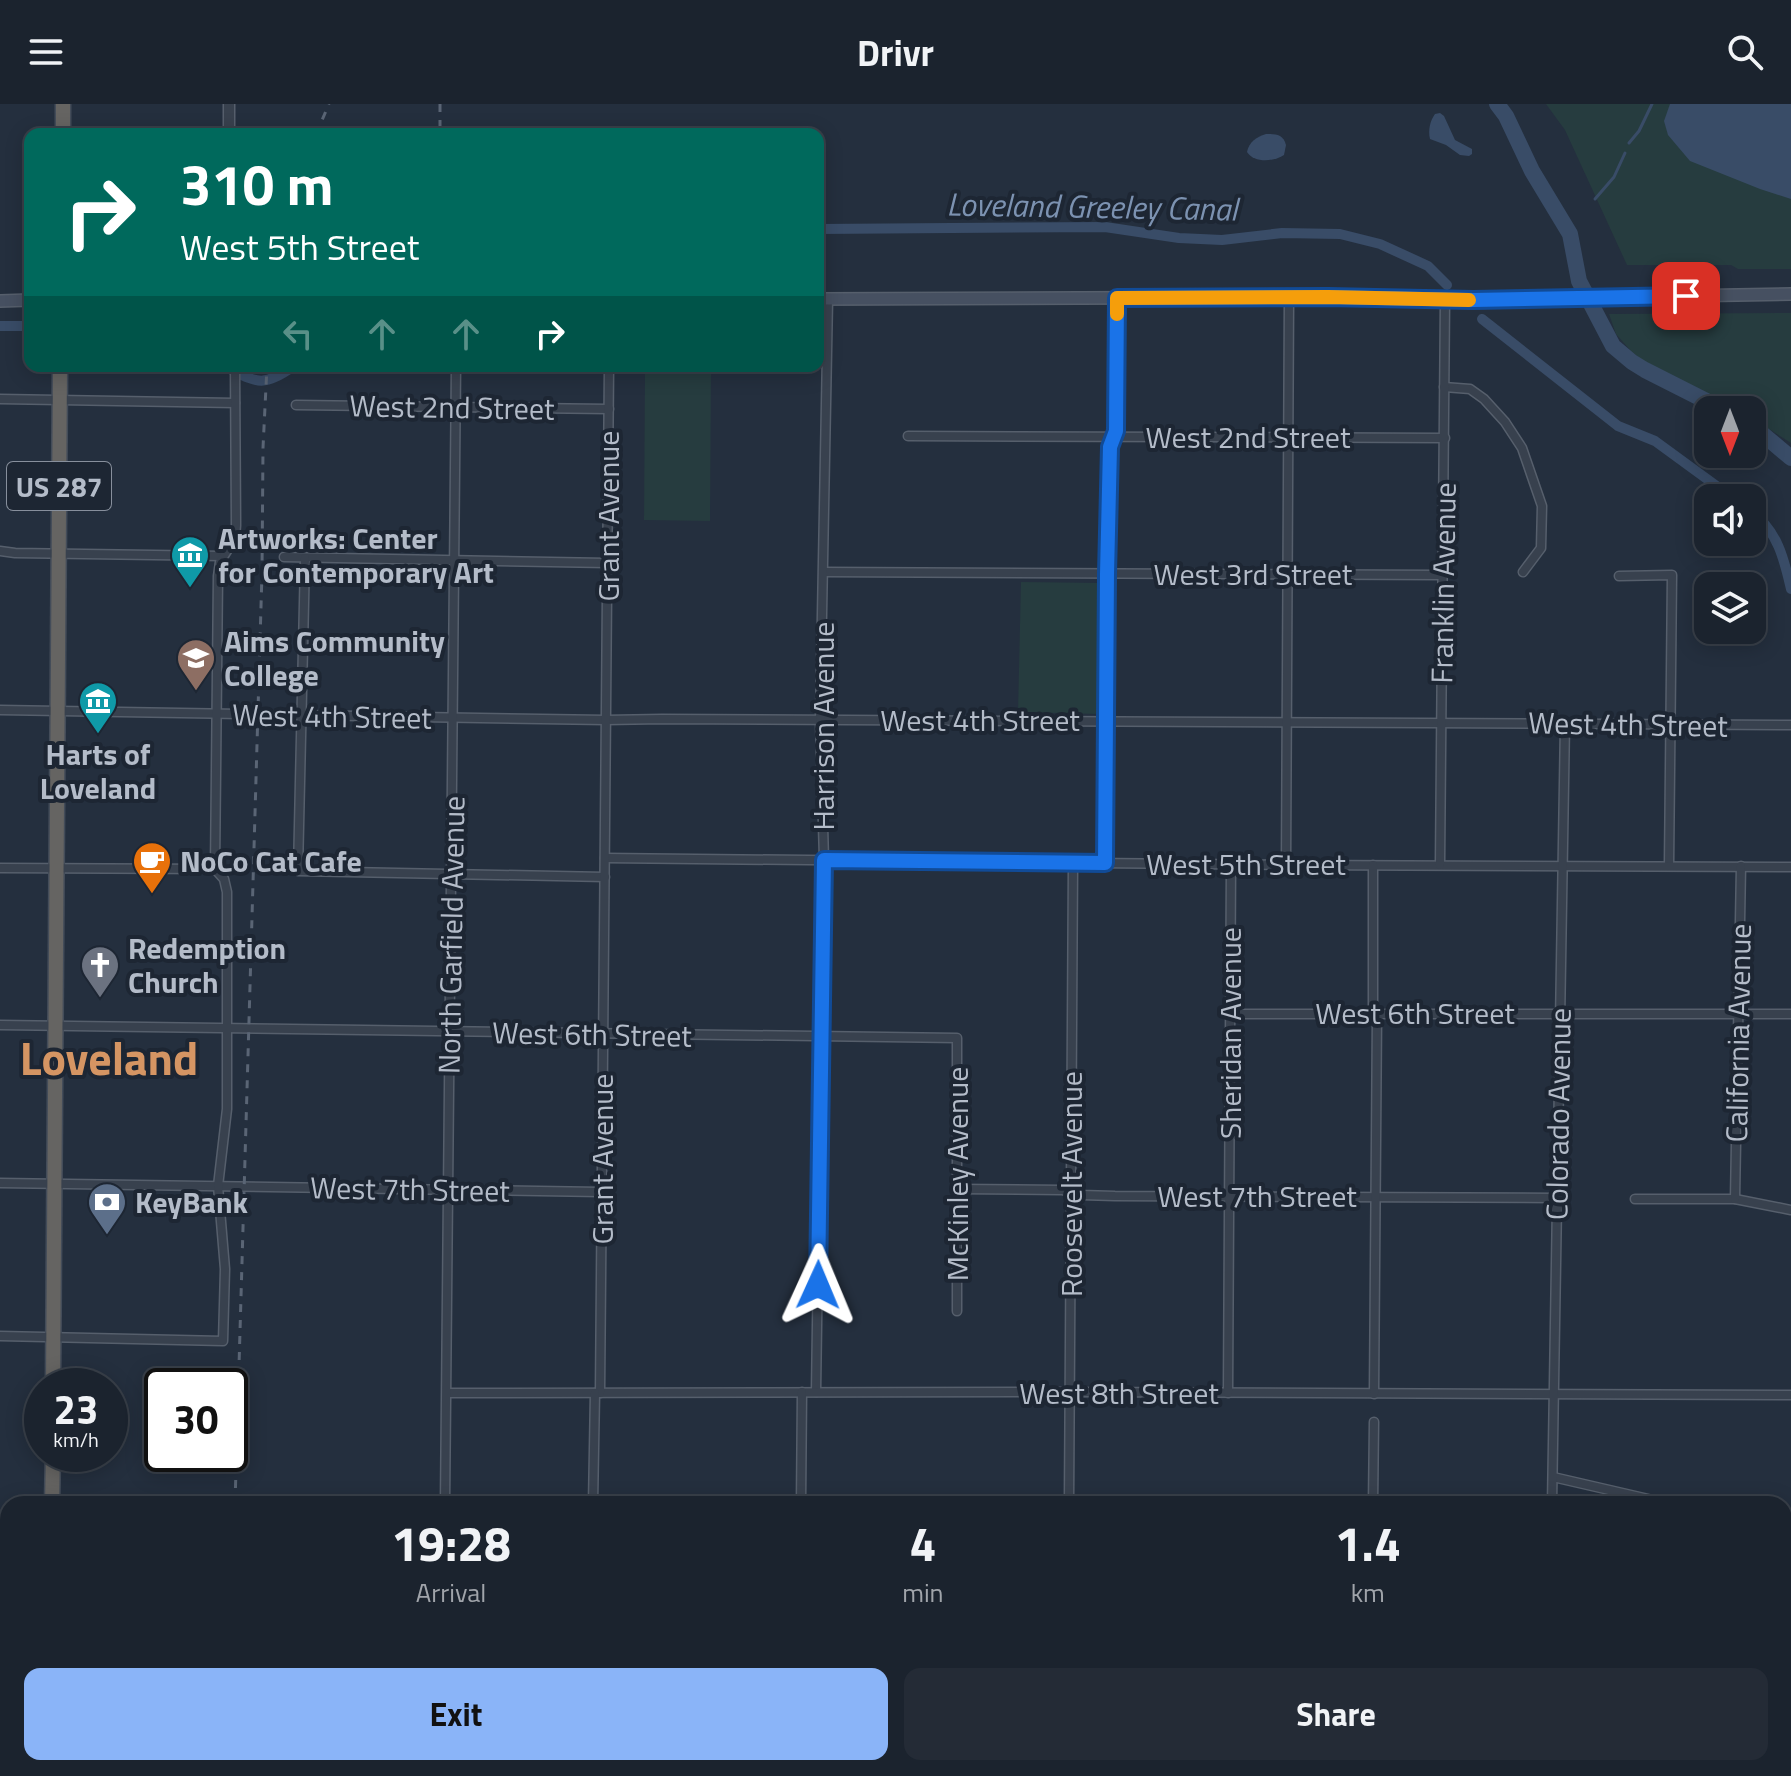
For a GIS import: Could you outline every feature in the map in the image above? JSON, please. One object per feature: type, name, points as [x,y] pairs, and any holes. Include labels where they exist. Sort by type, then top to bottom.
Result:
[{"type":"highway","points":[[63,104],[63,128]]},
{"type":"highway","name":"US 287","points":[[53,1368],[60,372]]},
{"type":"highway","points":[[52,1496],[53,1472]]},
{"type":"main road","points":[[824,299],[1289,297],[1445,300],[1791,294]]},
{"type":"main road","points":[[0,301],[24,300]]},
{"type":"street","points":[[229,104],[229,128]]},
{"type":"street","points":[[1286,865],[1289,297]]},
{"type":"street","points":[[1105,863],[1107,574],[1110,447],[1114,437],[1117,401],[1117,298]]},
{"type":"street","name":"Franklin Avenue","points":[[1440,865],[1445,300]]},
{"type":"street","points":[[0,1336],[223,1341],[225,1269],[218,1186],[227,1109],[227,892],[224,879],[215,869],[218,570],[223,556],[234,542],[236,525],[235,372]]},
{"type":"street","name":"North Garfield Avenue","points":[[445,1496],[456,372]]},
{"type":"street","name":"Grant Avenue","points":[[593,1496],[601,1192],[609,372]]},
{"type":"street","name":"Harrison Avenue","points":[[816,1392],[824,860],[820,719],[824,572],[823,372]]},
{"type":"street","points":[[1444,387],[1470,389],[1484,399],[1516,437],[1525,455],[1542,506],[1541,548],[1523,572]]},
{"type":"street","points":[[0,399],[235,403]]},
{"type":"street","name":"West 2nd Street","points":[[296,405],[609,409]]},
{"type":"street","name":"West 2nd Street","points":[[908,436],[1445,438]]},
{"type":"street","points":[[0,551],[223,556]]},
{"type":"street","points":[[284,557],[607,563]]},
{"type":"street","points":[[305,558],[298,871],[605,877]]},
{"type":"street","name":"West 3rd Street","points":[[824,572],[1442,575]]},
{"type":"street","points":[[1619,576],[1672,575],[1669,866]]},
{"type":"street","name":"West 4th Street","points":[[0,710],[606,720],[1791,725]]},
{"type":"street","name":"Colorado Avenue","points":[[1552,1496],[1565,723]]},
{"type":"street","name":"West 5th Street","points":[[605,858],[1791,867]]},
{"type":"street","name":"Roosevelt Avenue","points":[[1069,1496],[1073,863]]},
{"type":"street","name":"Sheridan Avenue","points":[[1228,1393],[1231,864]]},
{"type":"street","points":[[1373,865],[1374,1394]]},
{"type":"street","name":"California Avenue","points":[[1735,1199],[1741,866]]},
{"type":"street","points":[[0,868],[215,869]]},
{"type":"street","name":"West 6th Street","points":[[1230,1014],[1791,1014]]},
{"type":"street","name":"West 6th Street","points":[[0,1025],[957,1038]]},
{"type":"street","name":"McKinley Avenue","points":[[957,1038],[957,1311]]},
{"type":"street","name":"West 7th Street","points":[[0,1183],[601,1192]]},
{"type":"street","name":"West 7th Street","points":[[957,1189],[1062,1190],[1081,1195],[1557,1198]]},
{"type":"street","points":[[1635,1199],[1735,1199],[1791,1210]]},
{"type":"street","points":[[801,1496],[802,1392]]},
{"type":"street","name":"West 8th Street","points":[[447,1393],[1791,1395]]},
{"type":"street","points":[[1373,1496],[1374,1422]]},
{"type":"street","points":[[1553,1477],[1635,1496]]},
{"type":"green space","points":[[1546,104],[1791,104],[1791,269],[1738,269],[1731,265],[1627,265],[1565,130]]},
{"type":"green space","points":[[1791,313],[1791,443],[1766,429],[1766,396],[1703,396],[1652,369],[1631,351],[1616,334],[1609,314]]},
{"type":"green space","points":[[645,372],[711,372],[710,521],[644,520]]},
{"type":"green space","points":[[1021,582],[1100,583],[1098,714],[1018,712]]},
{"type":"water","points":[[1670,104],[1791,104],[1791,199],[1690,161],[1668,135],[1664,121]]},
{"type":"water","points":[[1440,113],[1455,140],[1472,149],[1472,154],[1460,155],[1430,139],[1432,120],[1435,114]]},
{"type":"water","points":[[1266,134],[1283,139],[1286,145],[1284,155],[1264,160],[1250,156],[1247,152],[1249,145]]},
{"type":"waterway","points":[[1497,104],[1570,234],[1579,281],[1613,346],[1645,370],[1696,396]]},
{"type":"waterway","points":[[1629,143],[1639,131],[1652,104]]},
{"type":"waterway","points":[[1595,199],[1614,177],[1625,153]]},
{"type":"waterway","name":"Loveland Greeley Canal","points":[[824,229],[1105,227],[1179,238],[1222,240],[1282,233],[1340,234],[1380,244],[1428,266],[1447,285]]},
{"type":"waterway","name":"Loveland Greeley Canal","points":[[1482,319],[1618,426],[1655,441],[1714,484]]},
{"type":"waterway","name":"Loveland Greeley Canal","points":[[0,326],[24,326]]},
{"type":"waterway","name":"Loveland Greeley Canal","points":[[237,372],[259,381],[284,372]]},
{"type":"waterway","points":[[1766,437],[1791,458]]},
{"type":"waterway","name":"Loveland Greeley Canal","points":[[1766,526],[1782,557],[1791,589]]},
{"type":"railway","points":[[319,128],[329,104]]},
{"type":"railway","points":[[440,104],[440,127]]},
{"type":"railway","points":[[235,1496],[267,372]]},
{"type":"slow traffic","points":[[1117,314],[1117,298],[1469,300]]},
{"type":"place","name":"Artworks: Center for Contemporary Art","points":[[190,589]]},
{"type":"place","name":"Aims Community College","points":[[196,692]]},
{"type":"place","name":"Harts of Loveland","points":[[98,735]]},
{"type":"place","name":"NoCo Cat Cafe","points":[[152,895]]},
{"type":"place","name":"Redemption Church","points":[[100,999]]},
{"type":"place","name":"KeyBank","points":[[107,1236]]},
{"type":"district","name":"Loveland","points":[[109,1058]]},
{"type":"route","points":[[818,1285],[824,860],[1105,863],[1107,574],[1110,447],[1116,431],[1117,298],[1473,300],[1686,296]]}]
